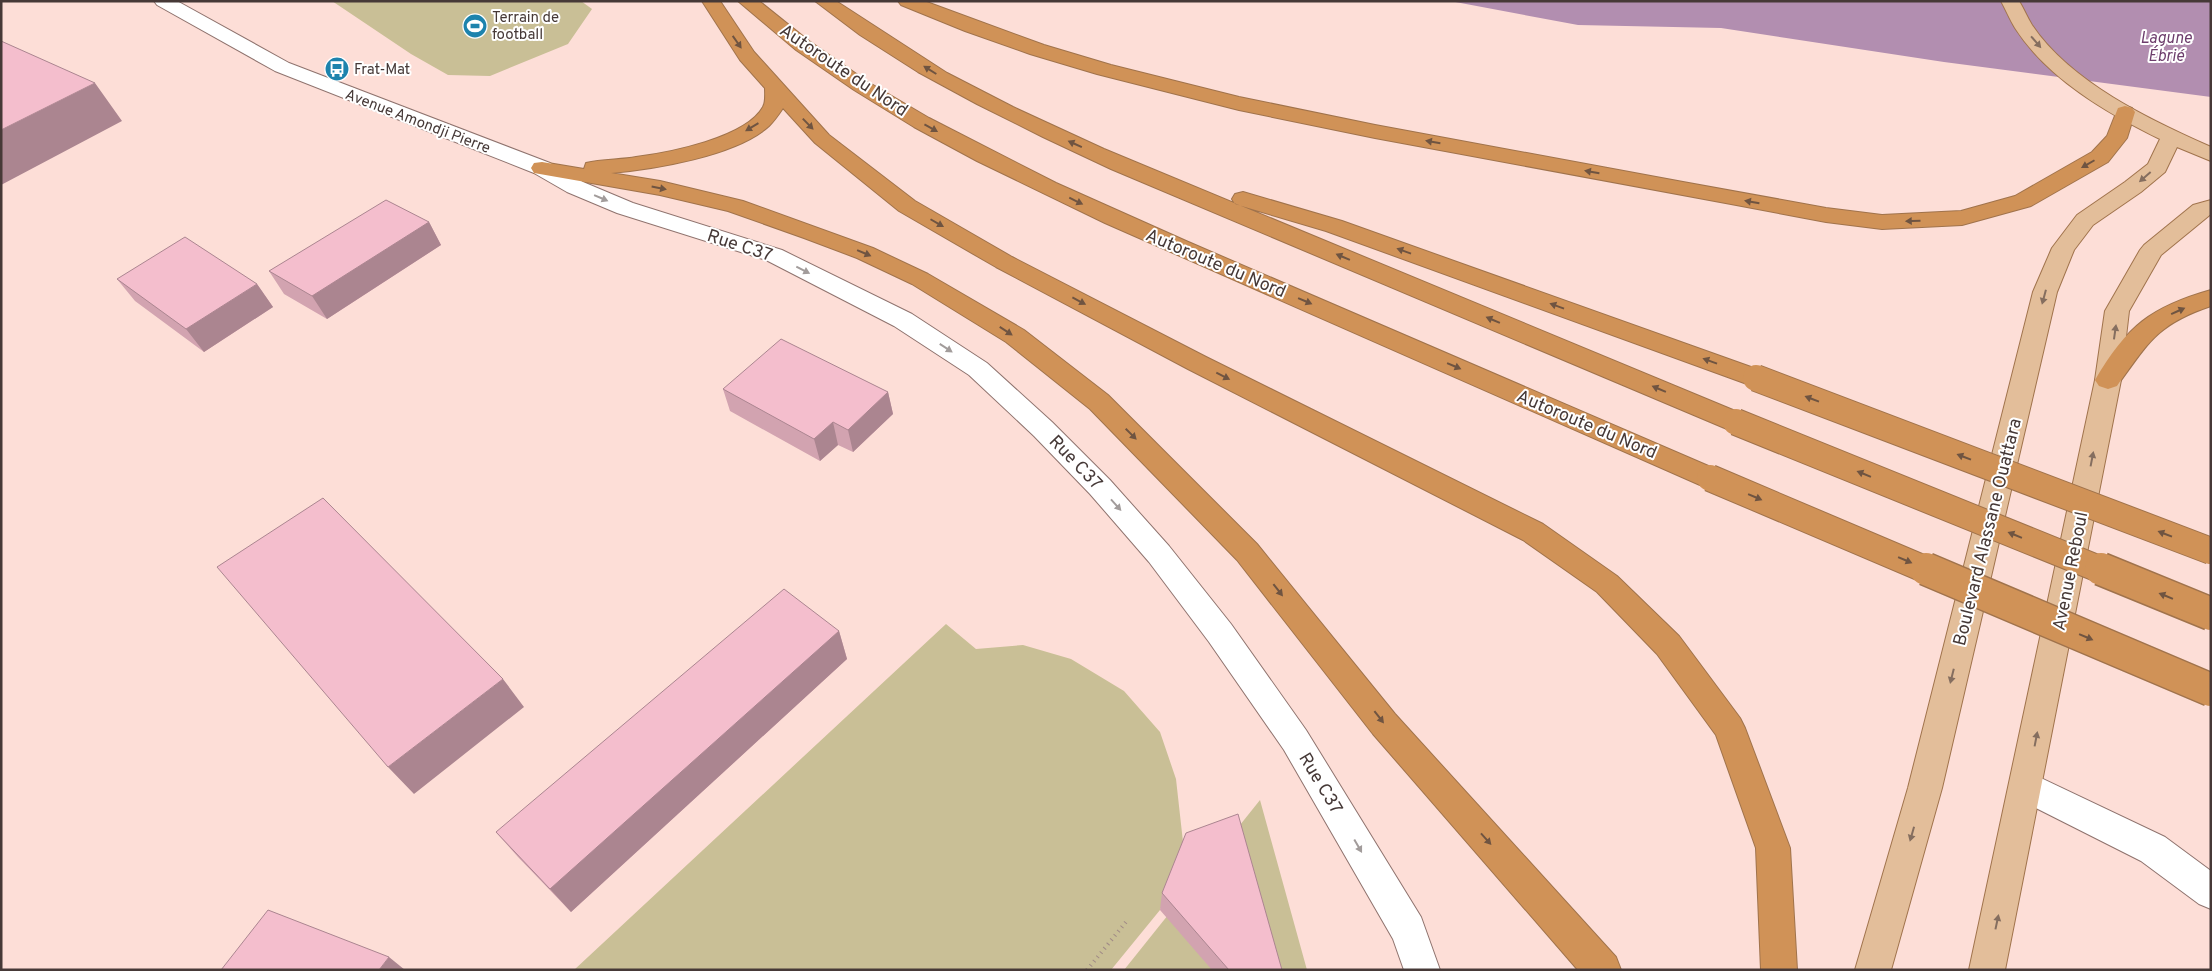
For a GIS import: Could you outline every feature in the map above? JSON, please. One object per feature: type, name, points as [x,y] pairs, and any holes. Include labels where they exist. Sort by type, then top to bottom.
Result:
[{"type":"highway","points":[[711,1],[747,56],[822,139],[907,206],[1004,262],[1197,363],[1533,532],[1606,584],[1668,645],[1729,728],[1773,848],[1779,970]]},
{"type":"highway","name":"Autoroute du Nord","points":[[747,1],[812,52],[882,101],[986,158],[1082,205],[1710,478],[2211,690]]},
{"type":"highway","points":[[824,1],[864,30],[939,76],[1018,118],[1119,164],[1736,422],[2211,614]]},
{"type":"highway","points":[[907,1],[958,23],[1061,57],[1161,86],[1283,115],[1826,215],[1882,222],[1962,218],[2023,201],[2100,157],[2117,138],[2125,112]]},
{"type":"highway","points":[[542,168],[597,168],[644,162],[694,152],[726,142],[759,123],[769,113],[774,107],[775,88]]},
{"type":"highway","points":[[1119,164],[1334,226],[1756,378],[2211,551]]},
{"type":"highway","points":[[542,168],[660,188],[735,206],[865,253],[920,279],[1015,336],[1099,402],[1247,552],[1384,724],[1603,970]]},
{"type":"highway","points":[[2108,380],[2135,340],[2160,319],[2211,298]]},
{"type":"main road","points":[[2010,1],[2025,29],[2044,52],[2091,90],[2125,112],[2171,137],[2211,155]]},
{"type":"main road","name":"Boulevard Alassane Ouattara","points":[[1873,970],[1925,788],[2045,292],[2063,248],[2084,220],[2133,187],[2157,167],[2171,137]]},
{"type":"main road","name":"Avenue Reboul","points":[[1987,970],[2108,380],[2118,311],[2152,250],[2201,210],[2211,207]]},
{"type":"street","name":"Avenue Amondji Pierre","points":[[163,1],[282,67],[373,104],[542,168]]},
{"type":"street","name":"Rue C37","points":[[542,168],[575,186],[625,208],[774,255],[903,320],[978,369],[1043,428],[1159,554],[1220,633],[1295,740],[1408,930],[1422,970]]},
{"type":"street","points":[[2026,786],[2153,849],[2211,892]]},
{"type":"path","points":[[1087,970],[1126,922]]},
{"type":"shaded area","name":"Terrain de football","points":[[332,1],[581,1],[592,9],[568,44],[490,76],[448,75],[411,54]]},
{"type":"shaded area","points":[[946,624],[976,649],[1023,645],[1071,659],[1124,691],[1160,732],[1176,779],[1184,851],[1160,910],[1111,970],[574,970]]},
{"type":"shaded area","points":[[1260,800],[1307,970],[1124,970]]},
{"type":"water","name":"Lagune Ébrié","points":[[1450,1],[2211,1],[2211,97],[1944,62],[1721,28],[1578,25]]},
{"type":"building","points":[[1,41],[95,83],[1,130]]},
{"type":"building","points":[[386,200],[429,222],[312,296],[269,271]]},
{"type":"building","points":[[185,237],[257,284],[186,329],[117,279]]},
{"type":"building","points":[[781,339],[888,392],[848,430],[833,422],[814,439],[723,389]]},
{"type":"building","points":[[323,498],[503,679],[388,767],[217,567]]},
{"type":"building","points":[[784,589],[839,631],[550,889],[496,832]]},
{"type":"building","points":[[1238,814],[1282,970],[1229,970],[1162,893],[1186,833]]},
{"type":"building","points":[[268,910],[389,957],[379,970],[221,970]]},
{"type":"place","name":"Terrain de football","points":[[475,26]]},
{"type":"place","name":"Frat-Mat","points":[[337,69]]}]
